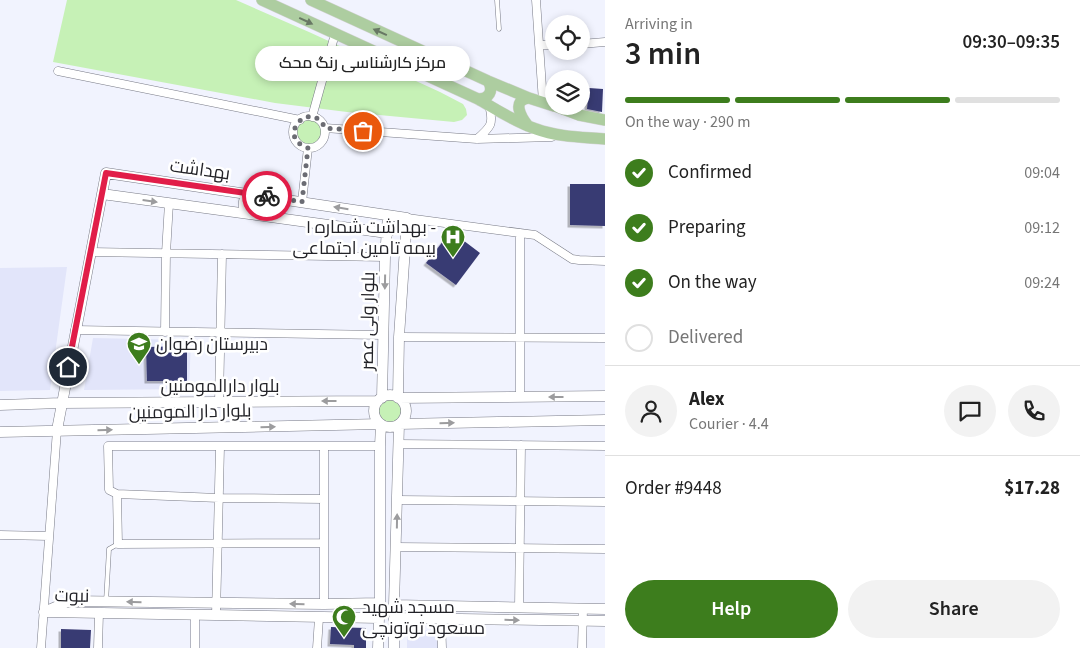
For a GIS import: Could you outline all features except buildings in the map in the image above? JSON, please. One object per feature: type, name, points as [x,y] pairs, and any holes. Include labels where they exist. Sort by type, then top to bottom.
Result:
[{"type":"main road","points":[[262,0],[478,99],[519,123],[550,133],[605,139]]},
{"type":"main road","points":[[311,0],[333,5],[488,81],[545,103]]},
{"type":"main road","points":[[478,99],[488,97],[491,92],[491,86],[488,81]]},
{"type":"main road","points":[[528,126],[522,118],[519,107],[520,102],[530,98]]},
{"type":"main road","points":[[579,115],[605,120]]},
{"type":"street","points":[[536,0],[539,46],[545,76]]},
{"type":"street","points":[[312,117],[335,34]]},
{"type":"street","points":[[590,43],[605,42]]},
{"type":"street","points":[[539,46],[545,46]]},
{"type":"street","points":[[58,71],[300,120]]},
{"type":"street","points":[[477,139],[487,131],[491,124],[492,116],[489,106]]},
{"type":"street","points":[[304,117],[312,117],[319,120],[325,128],[325,134],[321,143],[308,148],[298,144],[295,139],[294,129],[296,124],[304,117]]},
{"type":"street","points":[[325,128],[477,139],[571,136]]},
{"type":"street","points":[[302,202],[308,148]]},
{"type":"street","name":"بهداشت","points":[[387,233],[102,194],[106,173],[388,216],[535,235],[572,259],[605,261]]},
{"type":"street","points":[[41,648],[56,430],[102,194]]},
{"type":"street","points":[[249,214],[244,208],[244,201],[250,196],[255,195]]},
{"type":"street","points":[[165,332],[169,203]]},
{"type":"street","name":"بلوار ولی عصر","points":[[380,399],[388,216]]},
{"type":"street","points":[[387,233],[407,218]]},
{"type":"street","name":"بلوار ولی عصر","points":[[398,398],[399,337],[407,218]]},
{"type":"street","points":[[520,233],[520,397]]},
{"type":"street","points":[[90,252],[385,257]]},
{"type":"street","points":[[220,402],[222,254]]},
{"type":"street","points":[[76,330],[384,335]]},
{"type":"street","points":[[399,337],[605,338]]},
{"type":"street","points":[[605,396],[398,398],[387,396],[380,399],[375,405],[374,411],[377,421],[390,427],[398,424],[605,420]]},
{"type":"street","points":[[394,648],[398,424],[402,420],[405,411],[402,401],[398,398]]},
{"type":"street","name":"بلوار دارالمومنین","points":[[61,403],[380,399]]},
{"type":"street","points":[[0,405],[61,403]]},
{"type":"street","points":[[378,648],[379,618],[376,612],[380,603],[381,424]]},
{"type":"street","name":"بلوار دار المومنین","points":[[0,432],[381,424]]},
{"type":"street","points":[[398,444],[605,446]]},
{"type":"street","points":[[519,608],[521,445]]},
{"type":"street","points":[[324,498],[219,498],[117,494],[109,490],[108,446],[380,446]]},
{"type":"street","points":[[317,648],[319,618],[324,604],[324,446]]},
{"type":"street","points":[[216,615],[220,447]]},
{"type":"street","points":[[117,494],[118,544],[324,542]]},
{"type":"street","points":[[397,500],[605,502]]},
{"type":"street","points":[[0,535],[49,536]]},
{"type":"street","points":[[396,547],[605,549]]},
{"type":"street","name":"نبوت","points":[[44,612],[69,601],[380,603]]},
{"type":"street","points":[[380,603],[386,601],[394,605],[605,609]]},
{"type":"street","points":[[582,648],[583,609]]},
{"type":"street","name":"نبوت","points":[[44,612],[379,618]]},
{"type":"street","points":[[98,648],[99,613]]},
{"type":"street","points":[[194,648],[195,615]]},
{"type":"street","points":[[379,618],[385,621],[394,618],[605,621]]},
{"type":"street","points":[[441,619],[442,648]]},
{"type":"lane","points":[[497,0],[499,29]]},
{"type":"lane","points":[[106,602],[109,549],[118,544]]},
{"type":"shaded area","points":[[67,267],[50,390],[0,391],[0,268]]},
{"type":"shaded area","name":"دبیرستان رضوان","points":[[93,338],[191,340],[189,389],[84,390]]},
{"type":"shaded area","points":[[439,630],[439,648],[407,648],[407,631]]},
{"type":"green space","points":[[67,0],[236,0],[440,92],[463,104],[467,115],[462,120],[454,122],[275,103],[53,62]]},
{"type":"green space","points":[[310,119],[320,122],[323,132],[320,142],[310,145],[300,142],[297,132],[300,122]]},
{"type":"green space","points":[[390,399],[399,402],[402,411],[399,420],[390,423],[381,420],[378,411],[381,402]]},
{"type":"way so far","points":[[267,196],[302,202],[308,148],[298,144],[295,139],[294,129],[296,124],[304,117],[319,120],[325,128],[363,131]]},
{"type":"place","name":"مرکز کارشناسی رنگ محک","points":[[363,131]]},
{"type":"place","name":"بهداشت شماره ۱ - بیمه تامین اجتماعی","points":[[453,258]]},
{"type":"place","name":"دبیرستان رضوان","points":[[139,365]]},
{"type":"place","name":"مسجد شهید مسعود توتونچی","points":[[344,638]]},
{"type":"route","points":[[68,367],[106,173],[267,196]]}]
